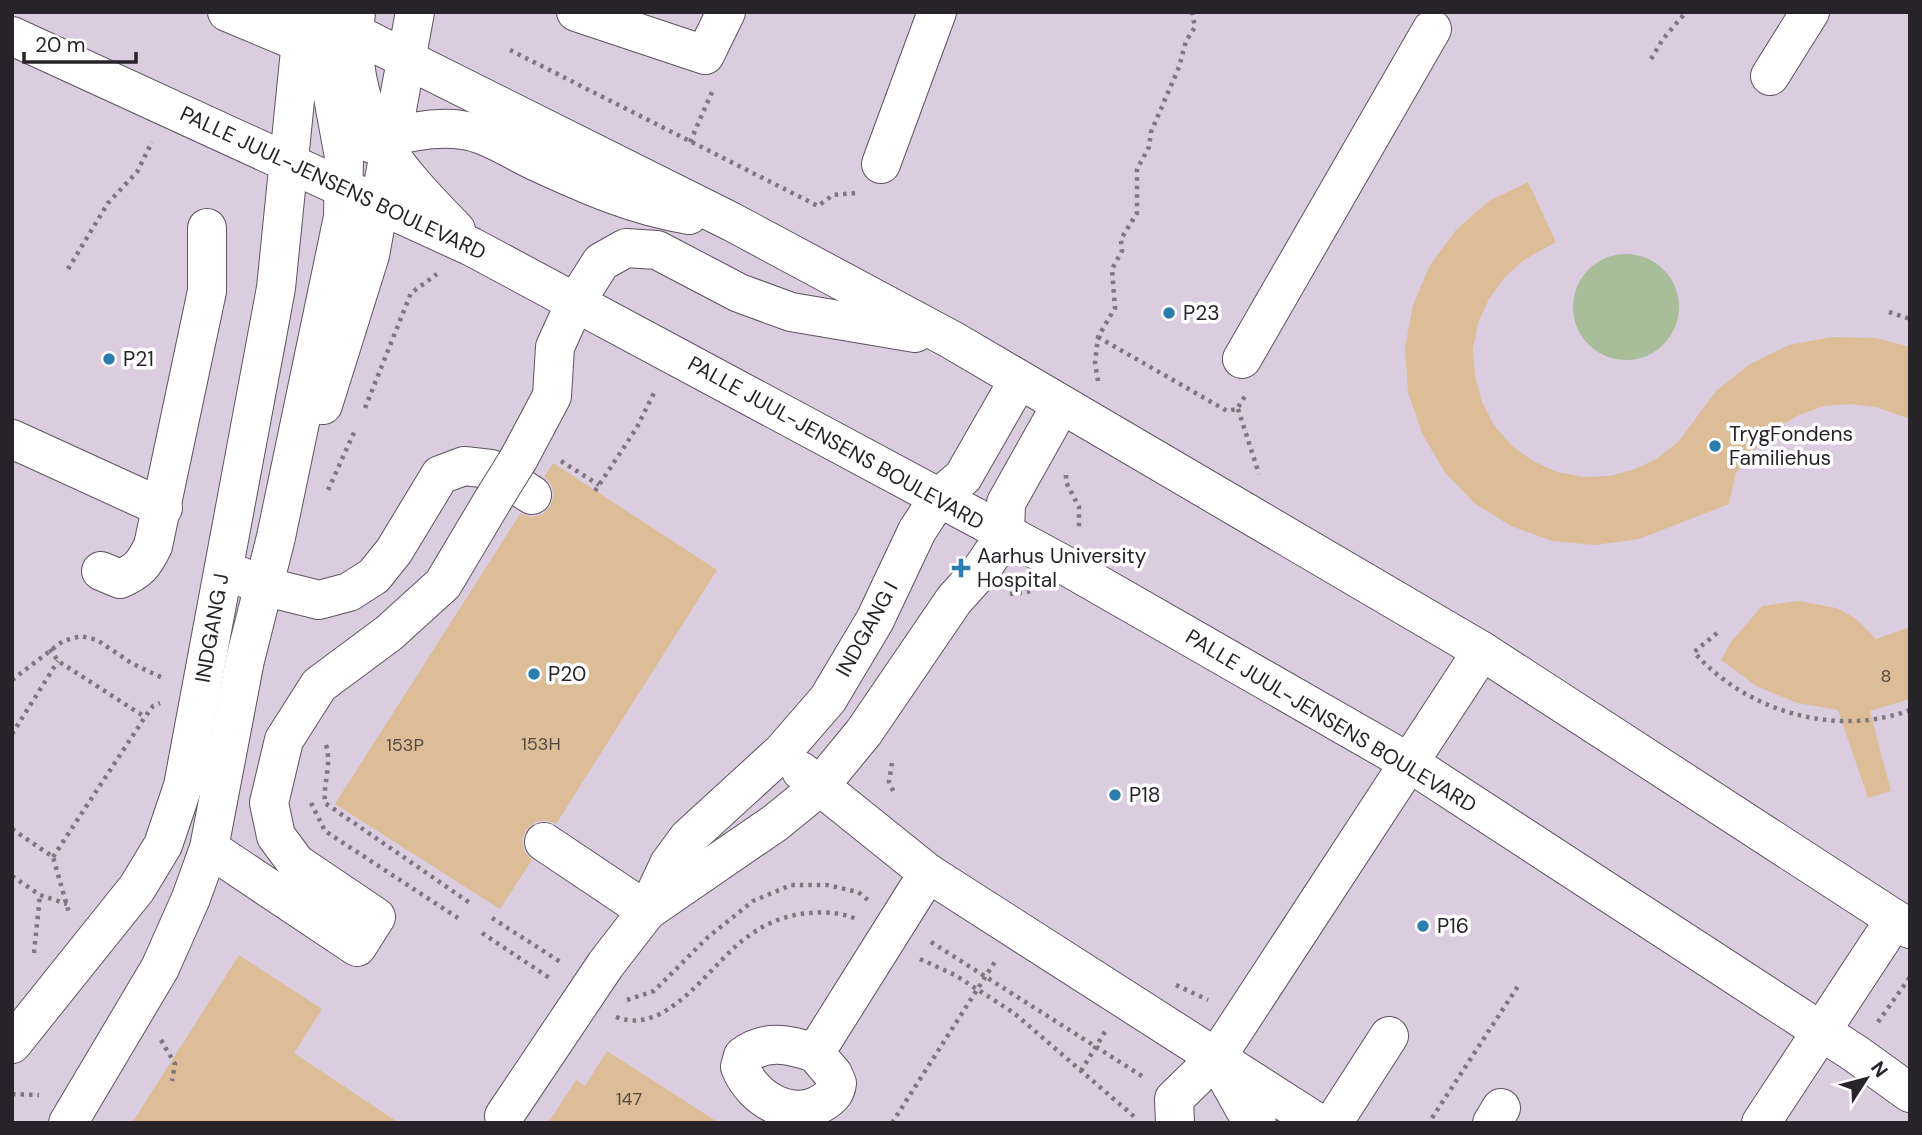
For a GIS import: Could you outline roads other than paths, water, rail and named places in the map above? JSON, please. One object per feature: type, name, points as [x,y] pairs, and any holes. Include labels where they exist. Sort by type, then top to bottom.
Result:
[{"type":"street","points":[[227,12],[306,25],[371,41],[732,222],[952,340],[1482,651],[1902,924],[1822,1033],[1761,1123]]},
{"type":"street","points":[[576,12],[705,55],[726,12]]},
{"type":"street","points":[[881,164],[937,12]]},
{"type":"street","points":[[1770,76],[1810,12]]},
{"type":"street","points":[[371,41],[415,15]]},
{"type":"street","points":[[276,537],[343,217],[324,170],[306,25]]},
{"type":"street","points":[[306,25],[331,86],[324,170]]},
{"type":"street","points":[[1242,359],[1432,29]]},
{"type":"street","name":"PALLE JUUL-JENSENS BOULEVARD","points":[[12,36],[324,170],[380,204],[472,247],[1059,562],[1408,762],[1910,1093]]},
{"type":"street","points":[[371,41],[363,99],[387,145],[472,247]]},
{"type":"street","points":[[276,537],[360,292],[380,204],[387,145],[371,41]]},
{"type":"street","points":[[324,170],[427,130],[463,130],[494,140],[587,186],[647,208],[732,222]]},
{"type":"street","name":"INDGANG J","points":[[12,1044],[112,921],[137,888],[163,845],[183,786],[276,289],[284,215],[324,170]]},
{"type":"street","points":[[101,571],[120,579],[142,568],[153,546],[207,291],[207,228]]},
{"type":"street","points":[[209,848],[357,947],[376,917],[296,863],[276,836],[269,803],[284,740],[319,685],[390,633],[443,584],[519,458],[552,396],[555,346],[575,303],[601,262],[625,248],[657,250],[739,293],[791,312],[952,340]]},
{"type":"street","name":"INDGANG I","points":[[647,911],[668,864],[688,838],[782,752],[828,699],[876,620],[917,531],[939,497],[963,477],[1018,381]]},
{"type":"street","points":[[504,1121],[606,964],[647,911],[775,823],[818,788],[864,732],[954,600],[981,570],[1005,535],[1006,503],[1061,405]]},
{"type":"street","points":[[12,439],[163,508]]},
{"type":"street","points":[[222,568],[263,586],[319,600],[349,592],[374,576],[394,551],[440,475],[464,466],[491,469],[532,495]]},
{"type":"street","name":"INDGANG J","points":[[68,1123],[160,968],[191,898],[209,848],[237,698],[276,537]]},
{"type":"street","points":[[237,698],[281,713],[285,705],[325,666],[390,633]]},
{"type":"street","points":[[1175,1123],[1174,1099],[1216,1058],[1482,651]]},
{"type":"street","points":[[782,752],[818,788],[928,873],[1318,1123]]},
{"type":"street","points":[[544,842],[647,911]]},
{"type":"street","points":[[815,1053],[928,873]]},
{"type":"street","points":[[1333,1123],[1389,1036]]},
{"type":"street","points":[[1216,1058],[1248,1115],[1257,1123]]},
{"type":"place","name":"P23","points":[[1169,313]]},
{"type":"place","name":"P21","points":[[109,359]]},
{"type":"place","name":"TrygFondens Familiehus","points":[[1715,446]]},
{"type":"place","name":"Aarhus University Hospital","points":[[961,568]]},
{"type":"place","name":"P20","points":[[534,674]]},
{"type":"place","name":"P18","points":[[1115,795]]},
{"type":"place","name":"P16","points":[[1423,926]]}]
